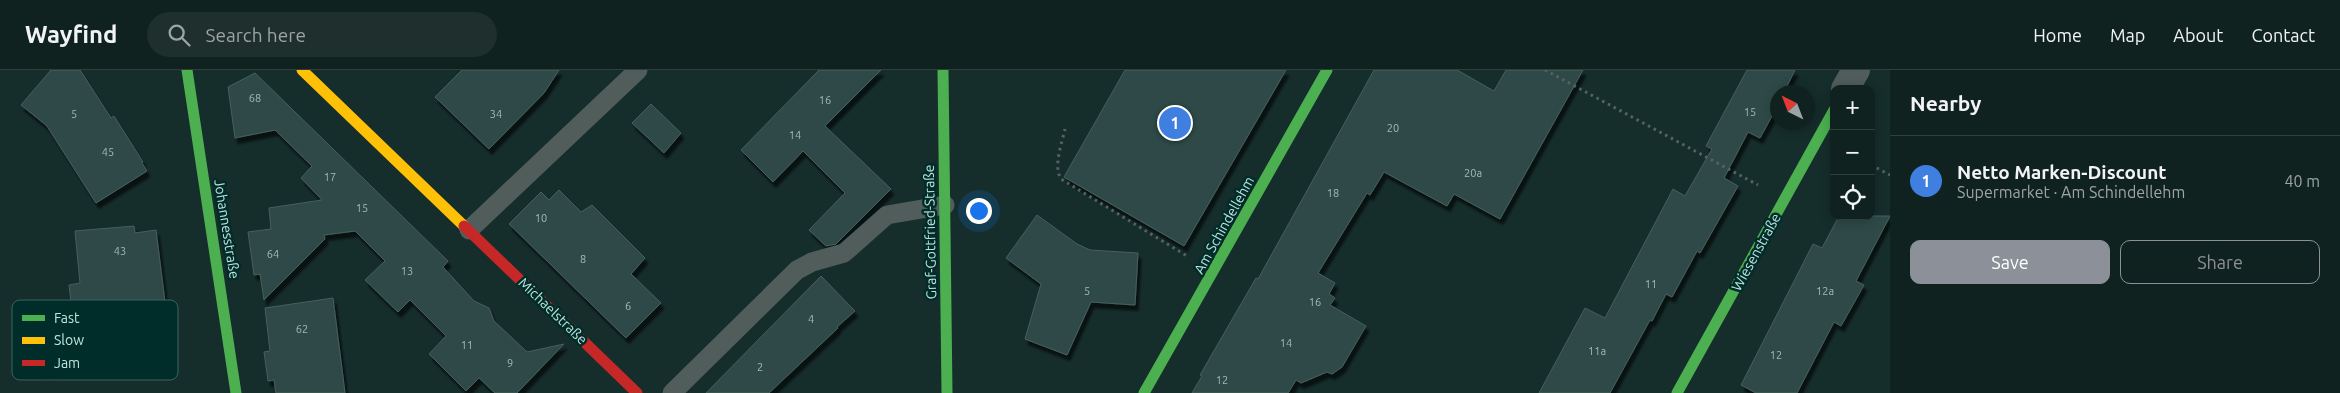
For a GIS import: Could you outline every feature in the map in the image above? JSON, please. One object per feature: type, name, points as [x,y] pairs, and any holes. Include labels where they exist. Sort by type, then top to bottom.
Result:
[{"type":"street","name":"Johannesstraße","points":[[187,70],[236,393]]},
{"type":"street","name":"Michaelstraße","points":[[302,70],[637,393]]},
{"type":"street","name":"Graf-Gottfried-Straße","points":[[943,70],[947,393]]},
{"type":"street","name":"Am Schindellehm","points":[[1144,393],[1215,272],[1327,70]]},
{"type":"street","points":[[1847,85],[1856,70]]},
{"type":"street","name":"Wiesenstraße","points":[[1677,393],[1830,117]]},
{"type":"lane","points":[[468,230],[638,70]]},
{"type":"lane","points":[[672,393],[797,270],[812,262],[844,253],[887,215],[945,205]]},
{"type":"path","points":[[1545,70],[1785,200]]},
{"type":"path","points":[[1065,129],[1058,166],[1058,174],[1061,179],[1215,272]]},
{"type":"path","points":[[1875,167],[1890,175]]},
{"type":"building","points":[[51,70],[80,70],[111,118],[114,116],[147,171],[96,203],[47,126],[21,105]]},
{"type":"building","points":[[462,70],[559,70],[544,93],[489,149],[435,97]]},
{"type":"building","points":[[819,70],[881,70],[825,126],[891,189],[836,244],[826,246],[809,230],[845,193],[803,151],[773,182],[741,150]]},
{"type":"building","points":[[1125,70],[1286,70],[1184,246],[1064,177]]},
{"type":"building","points":[[1374,70],[1457,70],[1494,91],[1506,70],[1583,70],[1500,219],[1454,194],[1447,206],[1384,172],[1370,195],[1367,193],[1318,273],[1335,283],[1329,294],[1335,298],[1330,305],[1366,326],[1342,367],[1332,374],[1327,372],[1301,383],[1296,380],[1288,393],[1192,393],[1202,376],[1200,375],[1256,278],[1258,279]]},
{"type":"building","points":[[1747,70],[1795,70],[1788,85],[1770,85],[1770,120],[1760,138],[1748,132],[1724,178],[1738,186],[1700,253],[1697,251],[1672,297],[1666,294],[1610,393],[1539,393],[1585,308],[1605,318],[1673,189],[1685,196],[1712,149],[1706,146]]},
{"type":"building","points":[[255,73],[448,261],[443,267],[474,301],[489,308],[494,321],[527,352],[564,344],[517,393],[495,393],[479,378],[466,391],[429,354],[446,336],[410,300],[398,312],[365,280],[385,261],[355,231],[324,235],[325,239],[264,300],[260,274],[254,275],[248,232],[271,229],[269,208],[322,200],[301,178],[312,166],[275,130],[235,138],[228,87]]},
{"type":"building","points":[[651,104],[681,133],[664,153],[632,123]]},
{"type":"building","points":[[559,190],[581,212],[592,205],[645,258],[631,274],[661,303],[626,338],[509,224],[541,192],[549,200]]},
{"type":"building","points":[[1037,215],[1077,244],[1090,250],[1138,253],[1135,305],[1091,302],[1067,355],[1025,339],[1041,284],[1006,258]]},
{"type":"building","points":[[1875,216],[1890,216],[1856,281],[1864,285],[1841,326],[1834,322],[1797,393],[1756,393],[1741,385],[1813,244],[1822,248],[1837,220],[1875,220]]},
{"type":"building","points":[[134,226],[135,233],[156,230],[165,300],[71,300],[69,285],[80,283],[75,231]]},
{"type":"building","points":[[821,276],[855,311],[769,393],[706,393]]},
{"type":"building","points":[[333,298],[345,393],[276,393],[274,380],[268,381],[264,352],[270,351],[265,308]]},
{"type":"traffic: fast","points":[[187,70],[236,393]]},
{"type":"traffic: fast","points":[[943,70],[947,393]]},
{"type":"traffic: fast","points":[[1144,393],[1327,70]]},
{"type":"traffic: fast","points":[[1677,393],[1830,117]]},
{"type":"traffic: slow","points":[[302,70],[464,226]]},
{"type":"traffic: jam","points":[[464,226],[637,393]]},
{"type":"place","name":"Netto Marken-Discount","points":[[1175,123]]}]
